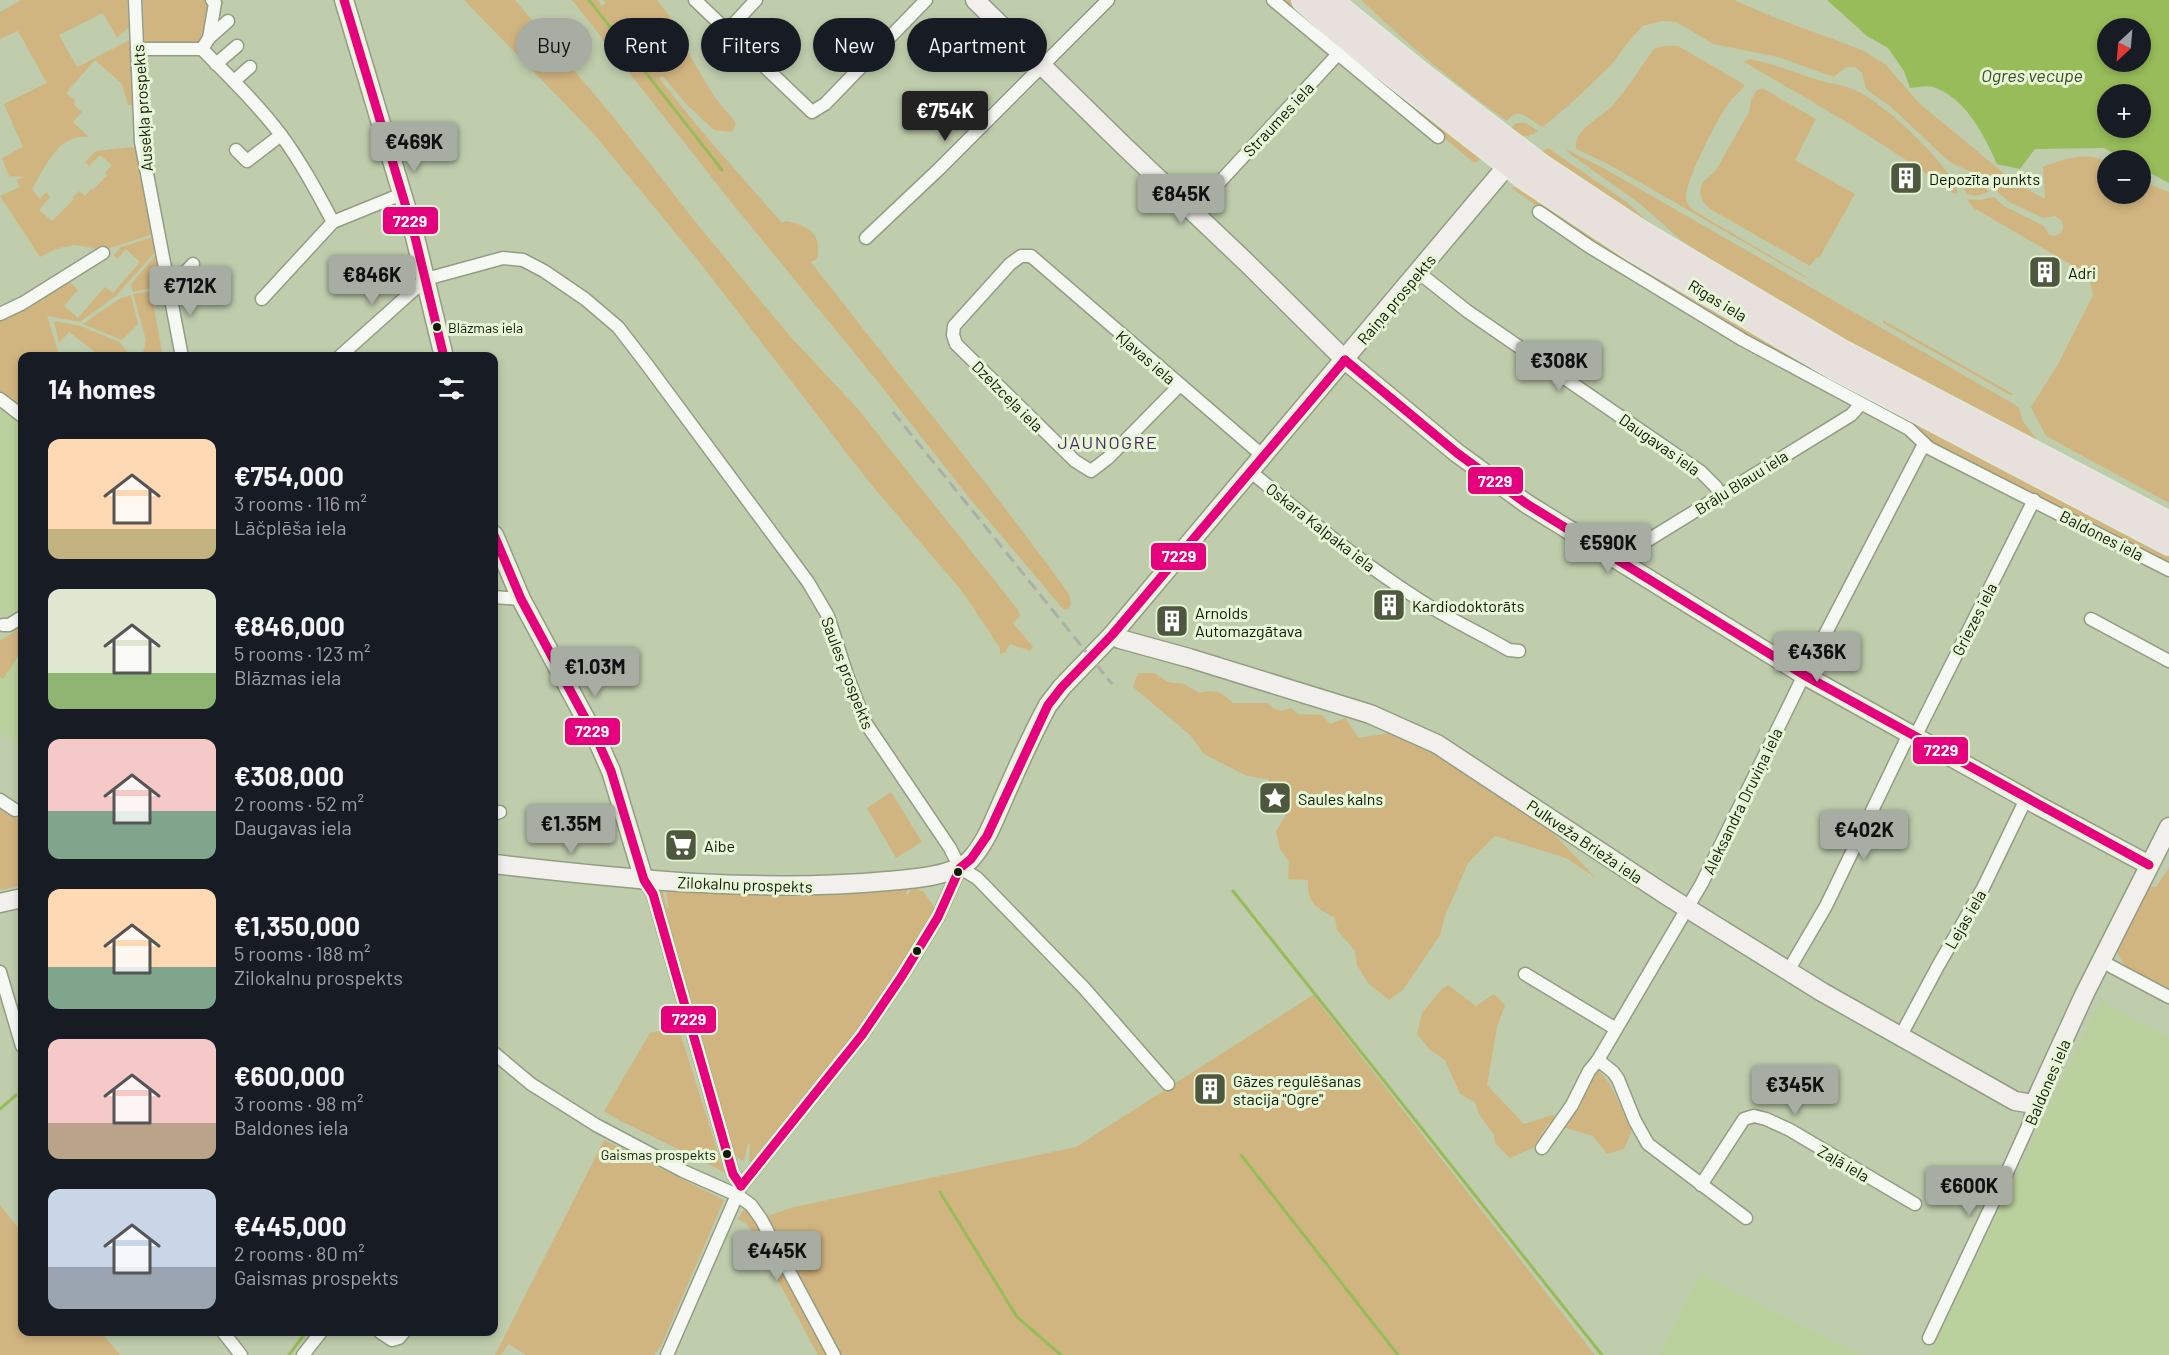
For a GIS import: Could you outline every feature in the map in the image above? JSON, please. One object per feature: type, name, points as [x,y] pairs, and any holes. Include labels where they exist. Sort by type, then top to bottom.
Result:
[{"type":"highway","name":"Rīgas iela","points":[[1304,0],[1347,28],[1515,157],[1567,184],[1642,234],[1840,351],[2169,524]]},
{"type":"highway","name":"Rīgas iela","points":[[1329,0],[1347,28]]},
{"type":"highway","name":"Rīgas iela","points":[[1515,157],[1527,179],[1633,249],[1836,368],[2169,543]]},
{"type":"main road","points":[[344,0],[426,279],[443,352]]},
{"type":"main road","points":[[975,0],[994,18]]},
{"type":"main road","points":[[1047,70],[1345,360],[1487,476],[1527,504],[1804,675],[2149,865]]},
{"type":"main road","name":"Raiņa prospekts","points":[[960,868],[970,860],[987,836],[1039,722],[1048,705],[1062,687],[1112,634],[1515,157]]},
{"type":"main road","points":[[498,544],[521,599],[607,762],[645,880]]},
{"type":"main road","name":"Pulkveža Brieža iela","points":[[1112,634],[1120,639],[1370,714],[1414,732],[1462,759],[1788,971],[2015,1101],[2034,1104]]},
{"type":"main road","name":"Baldones iela","points":[[2034,1104],[2101,962],[2169,827]]},
{"type":"main road","name":"Zilokalnu prospekts","points":[[498,864],[645,880],[757,886],[815,886],[913,879],[960,868]]},
{"type":"main road","points":[[0,903],[18,898]]},
{"type":"street","name":"Ausekļa prospekts","points":[[135,0],[141,142],[181,352]]},
{"type":"street","points":[[209,38],[215,3],[212,0]]},
{"type":"street","points":[[695,0],[715,18]]},
{"type":"street","points":[[739,18],[756,0]]},
{"type":"street","points":[[771,72],[812,112],[825,105],[926,0]]},
{"type":"street","points":[[1047,60],[1108,0]]},
{"type":"street","name":"Rīgas iela","points":[[1273,0],[1347,28],[1438,137]]},
{"type":"street","points":[[202,50],[209,38],[228,21]]},
{"type":"street","name":"Straumes iela","points":[[1193,211],[1347,28]]},
{"type":"street","points":[[216,64],[237,46]]},
{"type":"street","points":[[137,49],[202,50],[234,81],[281,135],[312,182],[333,222]]},
{"type":"street","points":[[234,81],[250,66]]},
{"type":"street","points":[[866,238],[938,170],[1035,72]]},
{"type":"street","points":[[236,150],[247,161],[281,135]]},
{"type":"street","points":[[262,299],[333,222],[402,194]]},
{"type":"street","name":"Rīgas iela","points":[[1539,212],[1590,247],[1711,322],[1909,429],[1919,436],[1929,448],[2034,500]]},
{"type":"street","points":[[0,314],[22,303],[103,252]]},
{"type":"street","name":"Dzelzceļa iela","points":[[1031,256],[1021,256],[1010,264],[954,326],[953,334],[957,344],[1075,461],[1091,471],[1097,467],[1179,386]]},
{"type":"street","name":"Kļavas iela","points":[[1031,256],[1179,386],[1263,456]]},
{"type":"street","name":"Saules prospekts","points":[[426,279],[503,258],[523,260],[544,271],[585,299],[618,327],[813,592],[828,616],[865,723],[950,848],[960,868],[977,878],[1084,988],[1168,1084]]},
{"type":"street","points":[[169,286],[194,264]]},
{"type":"street","name":"Daugavas iela","points":[[1418,273],[1467,311],[1701,472],[1716,487],[1720,495]]},
{"type":"street","points":[[345,352],[426,279]]},
{"type":"street","points":[[0,399],[18,413]]},
{"type":"street","name":"Brāļu Blauu iela","points":[[1620,561],[1632,550],[1851,415],[1861,404]]},
{"type":"street","name":"Aleksandra Druviņa iela","points":[[1542,1148],[1572,1104],[1589,1071],[1598,1060],[1717,855],[1804,675],[1924,444]]},
{"type":"street","name":"Oskara Kalpaka iela","points":[[1250,471],[1327,535],[1386,578],[1424,603],[1509,650],[1519,651]]},
{"type":"street","name":"Baldones iela","points":[[2034,500],[2169,570]]},
{"type":"street","name":"Griezes iela","points":[[1788,971],[1826,906],[2034,500]]},
{"type":"street","points":[[498,597],[521,599]]},
{"type":"street","points":[[2091,619],[2169,661]]},
{"type":"street","points":[[1,627],[18,620]]},
{"type":"street","name":"Lejas iela","points":[[1900,1037],[1983,888],[2026,799]]},
{"type":"street","points":[[0,800],[15,810]]},
{"type":"street","points":[[667,1355],[739,1191],[875,1016],[939,917],[960,868]]},
{"type":"street","points":[[645,880],[653,894],[739,1191],[761,1219],[834,1355]]},
{"type":"street","points":[[2101,962],[2169,997]]},
{"type":"street","points":[[0,972],[18,1033]]},
{"type":"street","points":[[1525,974],[1616,1029]]},
{"type":"street","points":[[498,1056],[531,1084],[596,1125],[674,1166],[739,1191]]},
{"type":"street","points":[[1598,1060],[1613,1071],[1618,1079],[1647,1144],[1746,1218]]},
{"type":"street","name":"Baldones iela","points":[[1929,1338],[2028,1126],[2034,1104]]},
{"type":"street","name":"Zaļā iela","points":[[1701,1185],[1744,1119],[1754,1116],[1790,1130],[1916,1204]]},
{"type":"street","points":[[226,1336],[242,1355]]},
{"type":"street","points":[[303,1355],[318,1336]]},
{"type":"street","points":[[386,1336],[392,1340],[401,1336]]},
{"type":"shaded area","points":[[21,0],[127,0],[129,27],[117,38],[103,13],[59,35],[77,67],[130,40],[135,106],[128,105],[122,84],[95,60],[66,93],[75,100],[74,105],[82,112],[73,122],[89,137],[77,137],[61,146],[49,159],[32,189],[40,199],[46,192],[50,197],[39,210],[52,221],[79,191],[85,196],[107,175],[105,173],[112,165],[100,155],[89,166],[85,162],[96,151],[132,147],[137,149],[153,234],[104,250],[74,245],[56,249],[40,257],[0,196],[20,187],[16,180],[24,177],[9,176],[2,158],[23,147],[4,104],[47,83],[18,31],[0,39],[0,12]]},
{"type":"shaded area","points":[[143,0],[221,0],[224,3],[219,7],[203,41],[144,43]]},
{"type":"shaded area","points":[[464,0],[515,0],[530,18],[516,18],[516,54]]},
{"type":"shaded area","points":[[572,0],[598,0],[602,6],[606,3],[603,0],[657,0],[671,18],[604,18],[604,41],[592,25],[592,18],[586,18]]},
{"type":"shaded area","points":[[1279,0],[1289,0],[1483,156],[1474,163]]},
{"type":"shaded area","points":[[1361,0],[1734,0],[1862,50],[1885,64],[1920,104],[2017,184],[2045,199],[2043,167],[2067,159],[2083,157],[2097,158],[2097,204],[2151,204],[2151,185],[2169,192],[2169,503],[2046,436],[2031,407],[2057,366],[2093,295],[2089,275],[1972,207],[1967,199],[1979,200],[1994,197],[2004,206],[2044,226],[2049,235],[2062,231],[2062,221],[2055,216],[2043,218],[2009,202],[1979,175],[1953,164],[1891,107],[1866,89],[1862,73],[1855,67],[1846,67],[1834,77],[1778,57],[1713,44],[1675,22],[1662,21],[1643,26],[1612,64],[1543,127],[1520,114],[1511,116],[1507,121],[1469,93]]},
{"type":"shaded area","points":[[1678,46],[1745,85],[1725,110],[1703,149],[1687,190],[1688,204],[1693,210],[1808,278],[1608,164],[1576,149],[1579,136],[1588,125],[1611,107],[1654,49]]},
{"type":"shaded area","points":[[689,54],[713,95],[736,123],[732,132],[714,130],[686,104],[663,76],[659,78],[703,133],[782,223],[786,221],[802,226],[816,237],[817,259],[811,262],[1038,552],[1069,594],[1071,603],[1069,609],[1064,610],[971,500],[629,72],[689,72]]},
{"type":"shaded area","points":[[1749,59],[1850,88],[1874,101],[1926,147],[1946,171],[1958,192],[1954,194],[1878,141],[1744,62]]},
{"type":"shaded area","points":[[534,72],[576,72],[788,334],[858,409],[1018,610],[1020,616],[1013,623],[1033,647],[1030,651],[1010,644],[1005,652],[1000,654],[1000,648],[962,591],[869,482],[697,259],[593,133]]},
{"type":"shaded area","points":[[1762,88],[1816,119],[1795,160],[1855,194],[1819,258],[1816,258],[1810,266],[1710,209],[1703,202],[1700,192],[1702,183],[1716,170],[1749,112],[1751,100],[1756,91]]},
{"type":"shaded area","points":[[1516,123],[1526,123],[1538,131],[1523,136],[1508,131]]},
{"type":"shaded area","points":[[1548,148],[1628,203],[1658,232],[1540,153]]},
{"type":"shaded area","points":[[1566,149],[1605,169],[2019,407],[2022,420],[2041,445],[1778,305],[1681,240],[1639,203]]},
{"type":"shaded area","points":[[1959,173],[1974,185],[1985,187],[1989,192],[1976,196],[1967,194],[1958,177]]},
{"type":"shaded area","points":[[1510,187],[1521,188],[2169,551],[2169,567],[1933,445],[1732,329],[1549,215]]},
{"type":"shaded area","points":[[153,237],[155,252],[117,295],[80,322],[47,316],[58,352],[18,352],[18,408],[0,393],[0,318],[41,297],[43,301],[45,296],[68,281],[78,290],[64,306],[78,318],[105,287],[113,293],[140,262],[126,249],[117,259],[114,255],[121,247]]},
{"type":"shaded area","points":[[157,254],[162,286],[133,292],[131,284]]},
{"type":"shaded area","points":[[151,291],[162,352],[143,352],[146,340],[133,294]]},
{"type":"shaded area","points":[[131,295],[138,324],[122,340],[83,324],[119,299]]},
{"type":"shaded area","points":[[1883,320],[2013,394],[2010,395],[1883,323]]},
{"type":"shaded area","points":[[54,321],[81,326],[119,342],[128,352],[95,352],[69,332],[59,343]]},
{"type":"shaded area","points":[[2,409],[18,422],[18,615],[13,618],[0,612],[0,410]]},
{"type":"shaded area","points":[[18,627],[18,743],[0,732],[0,639]]},
{"type":"shaded area","points":[[18,629],[18,655],[3,679],[0,677],[0,641]]},
{"type":"shaded area","points":[[1138,673],[1154,673],[1168,682],[1184,684],[1199,693],[1218,692],[1233,703],[1267,703],[1281,711],[1291,708],[1298,714],[1322,715],[1330,724],[1346,718],[1358,738],[1390,733],[1437,755],[1474,777],[1546,826],[1596,878],[1566,858],[1495,836],[1468,863],[1445,916],[1440,935],[1403,990],[1389,1000],[1368,983],[1357,965],[1355,951],[1337,930],[1335,918],[1311,900],[1308,880],[1288,879],[1289,862],[1280,849],[1276,831],[1285,816],[1287,805],[1275,798],[1268,779],[1247,776],[1204,754],[1190,735],[1133,687]]},
{"type":"shaded area","points":[[891,792],[922,842],[896,858],[867,808]]},
{"type":"shaded area","points":[[0,809],[18,811],[18,887],[0,890]]},
{"type":"shaded area","points":[[2169,868],[2169,992],[2128,971],[2114,948],[2145,887],[2156,887]]},
{"type":"shaded area","points":[[665,886],[909,886],[906,894],[908,895],[913,887],[924,892],[934,907],[931,919],[862,1028],[757,1159],[749,1162],[750,1144],[748,1144],[744,1161],[737,1157],[731,1145],[658,894],[662,888],[666,906],[669,909]]},
{"type":"shaded area","points":[[1448,985],[1476,1006],[1494,994],[1505,1005],[1497,1027],[1487,1085],[1524,1124],[1552,1115],[1567,1121],[1597,1069],[1610,1084],[1632,1131],[1624,1149],[1607,1154],[1593,1136],[1549,1123],[1533,1148],[1510,1158],[1495,1143],[1494,1135],[1479,1114],[1475,1102],[1460,1094],[1445,1060],[1429,1049],[1417,1034],[1422,1013]]},
{"type":"shaded area","points":[[1313,995],[1595,1355],[818,1355],[748,1225],[738,1219],[749,1201],[766,1217],[790,1208],[1076,1147]]},
{"type":"shaded area","points":[[2101,1001],[2169,1038],[2169,1355],[1929,1355]]},
{"type":"shaded area","points":[[678,1026],[724,1172],[604,1111],[650,1033]]},
{"type":"shaded area","points":[[604,1140],[724,1200],[661,1346],[654,1355],[526,1355],[509,1344],[501,1355],[495,1355]]},
{"type":"shaded area","points":[[0,1205],[18,1228],[18,1336],[104,1336],[120,1355],[0,1355]]},
{"type":"shaded area","points":[[1700,1274],[1860,1355],[1659,1355]]},
{"type":"water","name":"Ogres vecupe","points":[[1827,0],[2169,0],[2169,183],[2151,173],[2151,150],[2035,149],[2020,169],[1997,164],[1980,130],[1964,109],[1945,92],[1933,87],[1910,88],[1904,71],[1888,48],[1867,36]]},
{"type":"waterway","points":[[589,0],[722,170]]},
{"type":"waterway","points":[[1233,891],[1602,1355]]},
{"type":"waterway","points":[[0,1109],[16,1095]]},
{"type":"waterway","points":[[1241,1155],[1398,1355]]},
{"type":"waterway","points":[[940,1192],[1017,1317],[1061,1355]]},
{"type":"waterway","points":[[289,1355],[303,1336]]},
{"type":"railway","points":[[893,412],[1112,684]]},
{"type":"transit line","name":"7229","points":[[344,0],[415,237],[443,352]]},
{"type":"transit line","name":"7229","points":[[1345,360],[1457,453],[1527,504],[1804,675],[2149,865]]},
{"type":"transit line","name":"7229","points":[[741,1186],[862,1035],[902,976],[938,917],[960,868],[971,859],[987,836],[1048,705],[1062,687],[1112,635],[1345,360]]},
{"type":"transit line","name":"7229","points":[[498,544],[521,599],[599,744],[611,771],[644,880],[653,894],[733,1174],[741,1186]]},
{"type":"place","name":"Depozīta punkts","points":[[1906,178]]},
{"type":"place","name":"Adri","points":[[2045,272]]},
{"type":"place","name":"Blāzmas iela","points":[[437,327]]},
{"type":"place","name":"Kardiodoktorāts","points":[[1389,605]]},
{"type":"place","name":"Arnolds Automazgātava","points":[[1172,621]]},
{"type":"place","name":"Saules kalns","points":[[1275,798]]},
{"type":"place","name":"Aibe","points":[[681,845]]},
{"type":"place","name":"Gāzes regulēšanas stacija \"Ogre\"","points":[[1210,1089]]},
{"type":"place","name":"Gaismas prospekts","points":[[727,1154]]},
{"type":"district","name":"JAUNOGRE","points":[[1108,442]]}]
